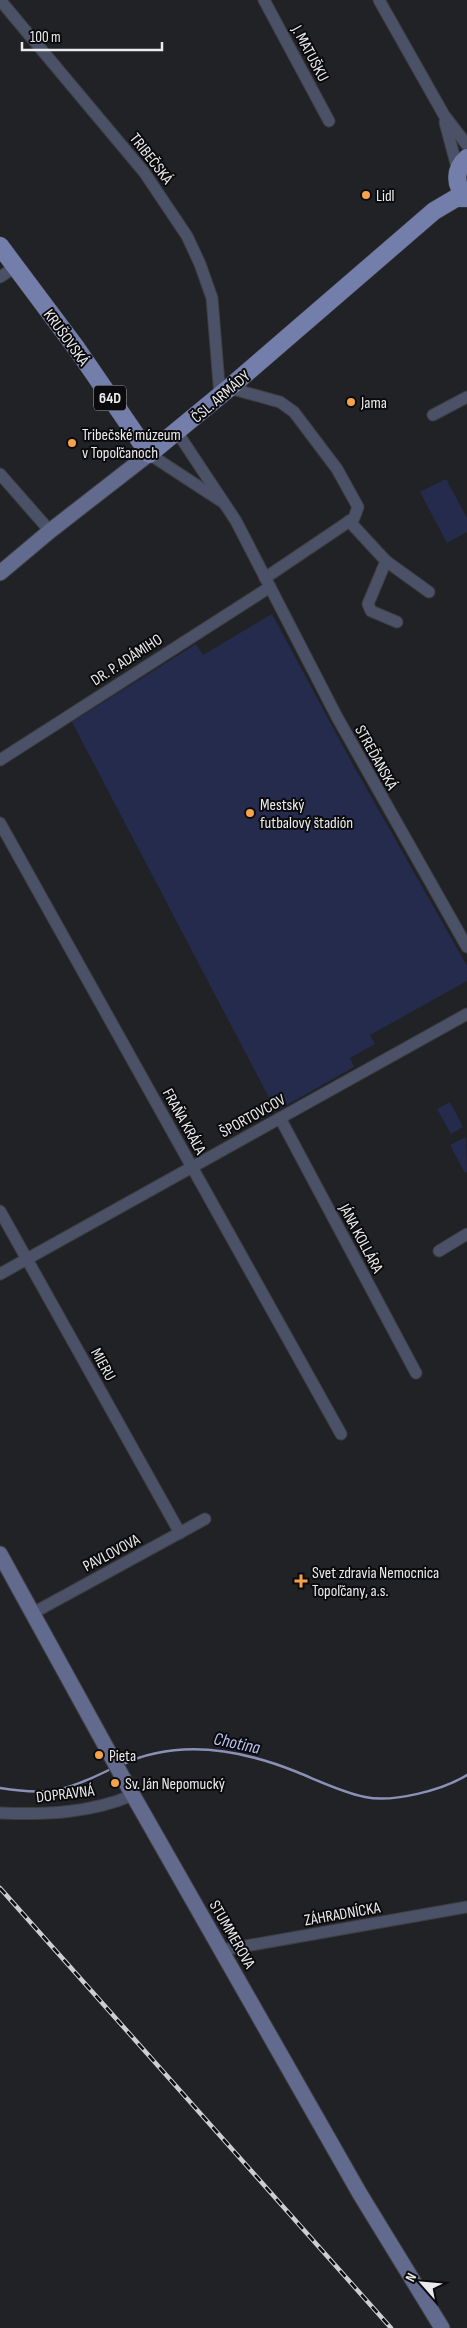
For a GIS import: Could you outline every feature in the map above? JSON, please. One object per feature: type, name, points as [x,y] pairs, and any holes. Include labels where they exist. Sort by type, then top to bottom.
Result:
[{"type":"main road","points":[[461,169],[460,190],[467,197]]},
{"type":"main road","name":"ČSL. ARMÁDY","points":[[434,211],[461,169]]},
{"type":"main road","name":"ČSL. ARMÁDY","points":[[149,454],[229,388],[434,211],[456,198],[467,197]]},
{"type":"main road","name":"KRUŠOVSKÁ","points":[[0,246],[149,454]]},
{"type":"street","name":"TRIBEČSKÁ","points":[[0,0],[144,172],[186,236],[200,264],[212,298],[217,367],[229,388]]},
{"type":"street","points":[[265,3],[278,0]]},
{"type":"street","points":[[379,0],[444,115],[467,145]]},
{"type":"street","name":"J. MATUŠKU","points":[[265,3],[329,121]]},
{"type":"street","points":[[444,115],[461,169]]},
{"type":"street","points":[[0,277],[15,267]]},
{"type":"street","points":[[217,367],[229,388],[280,402],[294,412],[337,469],[358,507],[354,518],[268,582]]},
{"type":"street","points":[[433,415],[467,397]]},
{"type":"street","name":"STREĎANSKÁ","points":[[177,432],[236,521],[337,717],[467,947]]},
{"type":"street","name":"STREĎANSKÁ","points":[[149,454],[222,502]]},
{"type":"street","name":"ČSL. ARMÁDY","points":[[0,573],[50,531],[149,454]]},
{"type":"street","points":[[0,474],[50,531]]},
{"type":"street","points":[[349,521],[386,561],[429,592]]},
{"type":"street","points":[[386,561],[368,604],[372,611],[397,622]]},
{"type":"street","name":"DR. P. ADÁMIHO","points":[[0,760],[192,637],[268,582]]},
{"type":"street","name":"FRAŇA KRÁĽA","points":[[0,823],[341,1434]]},
{"type":"street","name":"ŠPORTOVCOV","points":[[0,1274],[467,1014]]},
{"type":"street","name":"JÁNA KOLLÁRA","points":[[280,1118],[416,1373]]},
{"type":"street","name":"MIERU","points":[[0,1211],[180,1533]]},
{"type":"street","points":[[439,1251],[467,1234]]},
{"type":"street","name":"PAVLOVOVA","points":[[33,1613],[205,1519]]},
{"type":"street","name":"STUMMEROVA","points":[[0,1554],[122,1776],[223,1950],[360,2194],[442,2328]]},
{"type":"street","name":"DOPRAVNÁ","points":[[0,1813],[34,1814],[74,1810],[110,1804],[133,1795]]},
{"type":"street","name":"ZÁHRADNÍCKA","points":[[223,1950],[467,1907]]},
{"type":"shaded area","points":[[446,479],[467,518],[467,532],[447,543],[420,492]]},
{"type":"shaded area","name":"Mestský futbalový štadión","points":[[272,614],[352,763],[467,966],[467,981],[370,1035],[375,1044],[350,1058],[354,1067],[276,1111],[72,722],[196,644],[203,655]]},
{"type":"shaded area","points":[[450,1102],[463,1127],[451,1134],[437,1109]]},
{"type":"shaded area","points":[[466,1137],[467,1172],[465,1173],[450,1145]]},
{"type":"waterway","name":"Chotina","points":[[121,1765],[165,1751],[209,1750],[253,1757],[347,1792],[376,1798],[403,1797],[417,1794],[445,1786],[467,1775]]},
{"type":"waterway","name":"Chotina","points":[[0,1788],[32,1791],[57,1790],[82,1782],[111,1769]]},
{"type":"railway","points":[[0,1888],[391,2328]]},
{"type":"place","name":"Lidl","points":[[366,195]]},
{"type":"place","name":"Jama","points":[[351,402]]},
{"type":"place","name":"Tribečské múzeum v Topoľčanoch","points":[[72,443]]},
{"type":"place","name":"Mestský futbalový štadión","points":[[250,813]]},
{"type":"place","name":"Svet zdravia Nemocnica Topoľčany, a.s.","points":[[301,1581]]},
{"type":"place","name":"Pieta","points":[[99,1755]]},
{"type":"place","name":"Sv. Ján Nepomucký","points":[[115,1783]]}]
